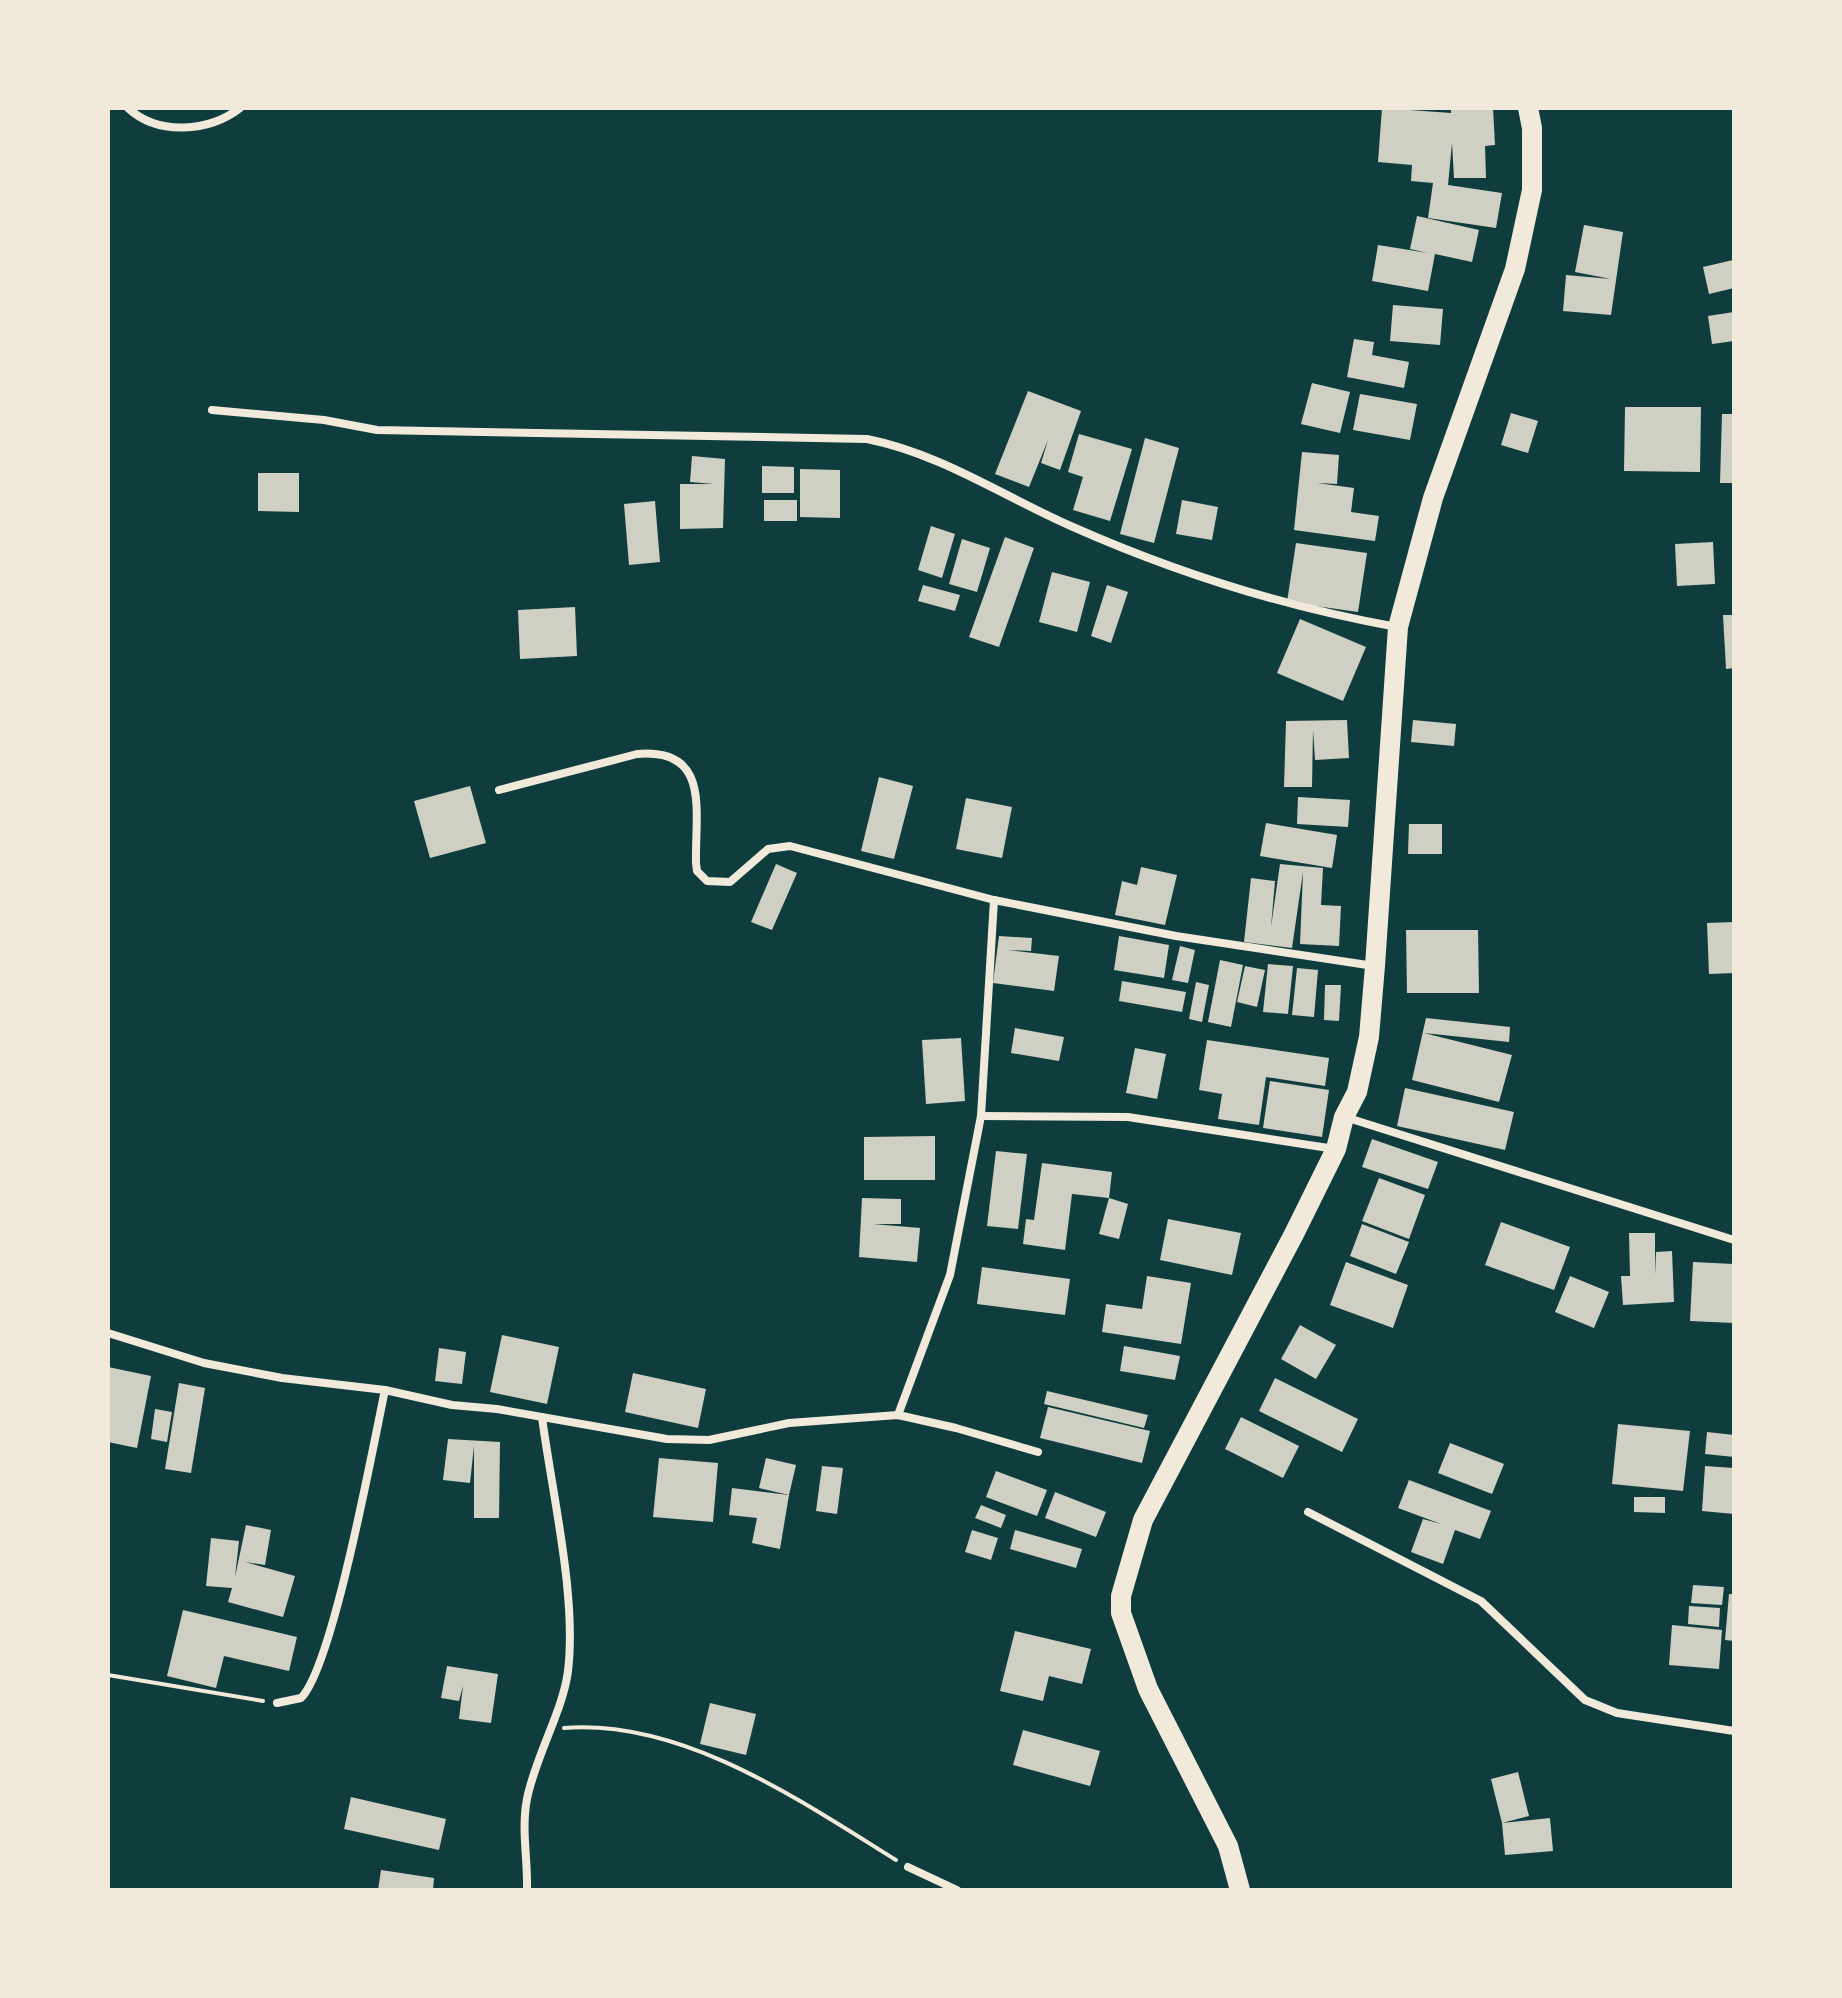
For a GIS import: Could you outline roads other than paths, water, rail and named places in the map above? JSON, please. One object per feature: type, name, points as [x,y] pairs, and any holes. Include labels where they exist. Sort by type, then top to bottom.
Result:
[{"type":"highway","points":[[1240,1890],[1228,1846],[1148,1689],[1121,1613],[1121,1596],[1143,1520],[1336,1149],[1344,1117],[1357,1092],[1366,1051],[1375,966],[1398,627],[1433,498],[1515,269],[1532,190],[1532,128],[1528,108]]},
{"type":"street","points":[[128,108],[147,120],[175,128],[203,125],[227,117],[240,108]]},
{"type":"street","points":[[212,410],[324,420],[377,430],[867,439],[900,446],[938,460],[1073,527],[1182,570],[1276,602],[1398,627]]},
{"type":"street","points":[[499,790],[637,754],[676,757],[691,772],[697,871],[707,881],[730,882],[768,849],[782,845],[994,900],[1176,936],[1375,966]]},
{"type":"street","points":[[898,1415],[950,1275],[981,1116],[994,900]]},
{"type":"street","points":[[981,1116],[1128,1117],[1336,1149]]},
{"type":"street","points":[[1344,1117],[1734,1240]]},
{"type":"street","points":[[108,1333],[204,1363],[282,1378],[385,1390],[452,1405],[667,1439],[709,1440],[789,1423],[898,1415],[1038,1452]]},
{"type":"street","points":[[277,1703],[301,1698],[317,1674],[354,1534],[385,1390]]},
{"type":"street","points":[[527,1890],[527,1798],[562,1695],[569,1648],[566,1593],[542,1417]]},
{"type":"street","points":[[1308,1512],[1481,1601],[1585,1700],[1617,1713],[1734,1731]]},
{"type":"street","points":[[908,1867],[957,1890]]}]
